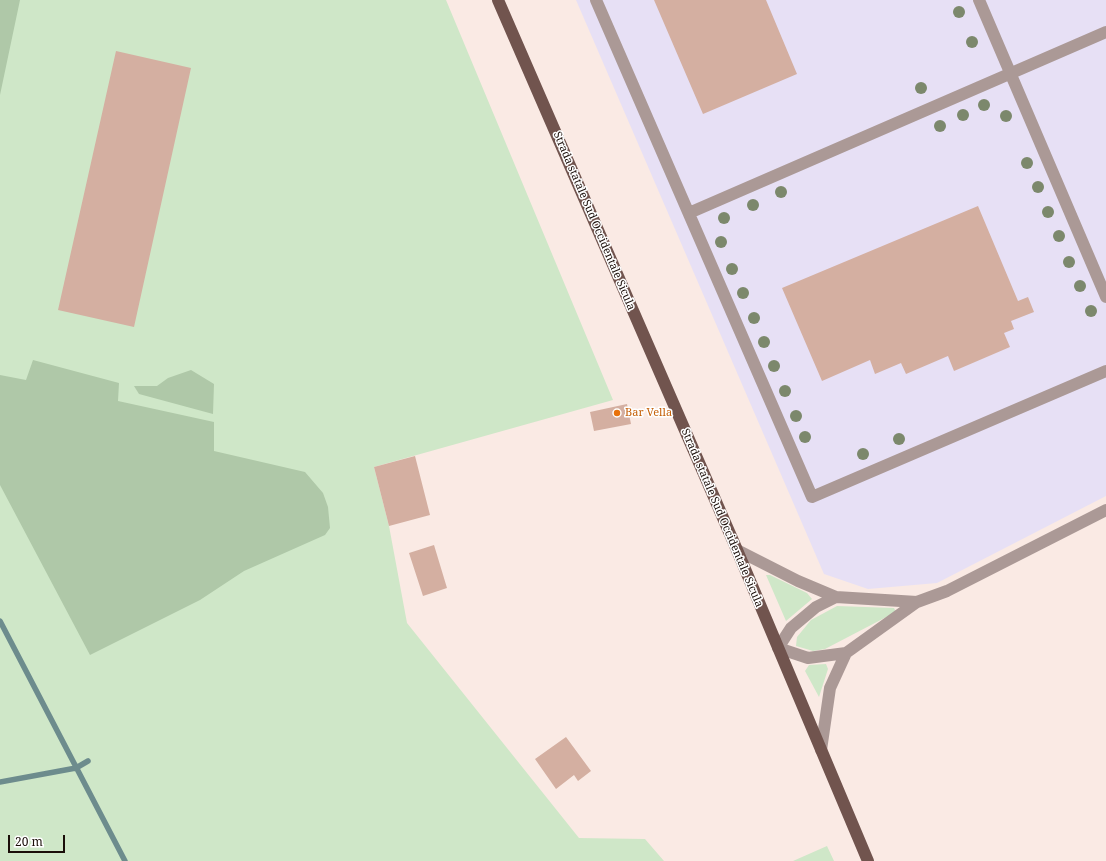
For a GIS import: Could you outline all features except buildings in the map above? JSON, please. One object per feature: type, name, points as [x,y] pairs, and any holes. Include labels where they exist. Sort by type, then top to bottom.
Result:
[{"type":"main road","name":"Strada statale Sud Occidentale Sicula","points":[[498,0],[737,550],[868,861]]},
{"type":"street","points":[[596,0],[812,497],[1106,371]]},
{"type":"street","points":[[978,0],[1106,298]]},
{"type":"street","points":[[688,213],[1106,32]]},
{"type":"street","points":[[836,597],[816,607],[791,628],[778,648],[808,658],[846,653],[917,602],[947,591],[1106,510]]},
{"type":"street","points":[[737,550],[798,581],[836,597],[917,602]]},
{"type":"street","points":[[820,750],[830,688],[846,653]]},
{"type":"shaded area","points":[[576,0],[1106,0],[1106,496],[937,583],[868,589],[824,574]]},
{"type":"green space","points":[[0,0],[446,0],[613,400],[374,467],[389,526],[407,623],[579,838],[645,839],[664,861],[0,861]]},
{"type":"green space","points":[[0,0],[20,0],[0,95]]},
{"type":"green space","points":[[33,360],[119,383],[118,401],[214,422],[214,451],[305,472],[323,493],[328,507],[330,528],[325,535],[244,571],[200,600],[90,655],[0,485],[0,375],[26,380]]},
{"type":"green space","points":[[191,370],[214,384],[213,414],[139,394],[134,386],[157,386],[168,378]]},
{"type":"green space","points":[[766,575],[770,575],[807,593],[812,599],[786,621]]},
{"type":"green space","points":[[837,606],[894,608],[896,612],[825,649],[813,651],[796,646],[797,637],[811,620]]},
{"type":"green space","points":[[826,664],[828,669],[819,697],[805,671],[809,665]]},
{"type":"green space","points":[[827,846],[834,861],[793,861]]},
{"type":"waterway","points":[[0,621],[125,861]]},
{"type":"waterway","points":[[0,782],[76,768],[88,761]]},
{"type":"place","name":"Bar Vella","points":[[617,413]]}]
